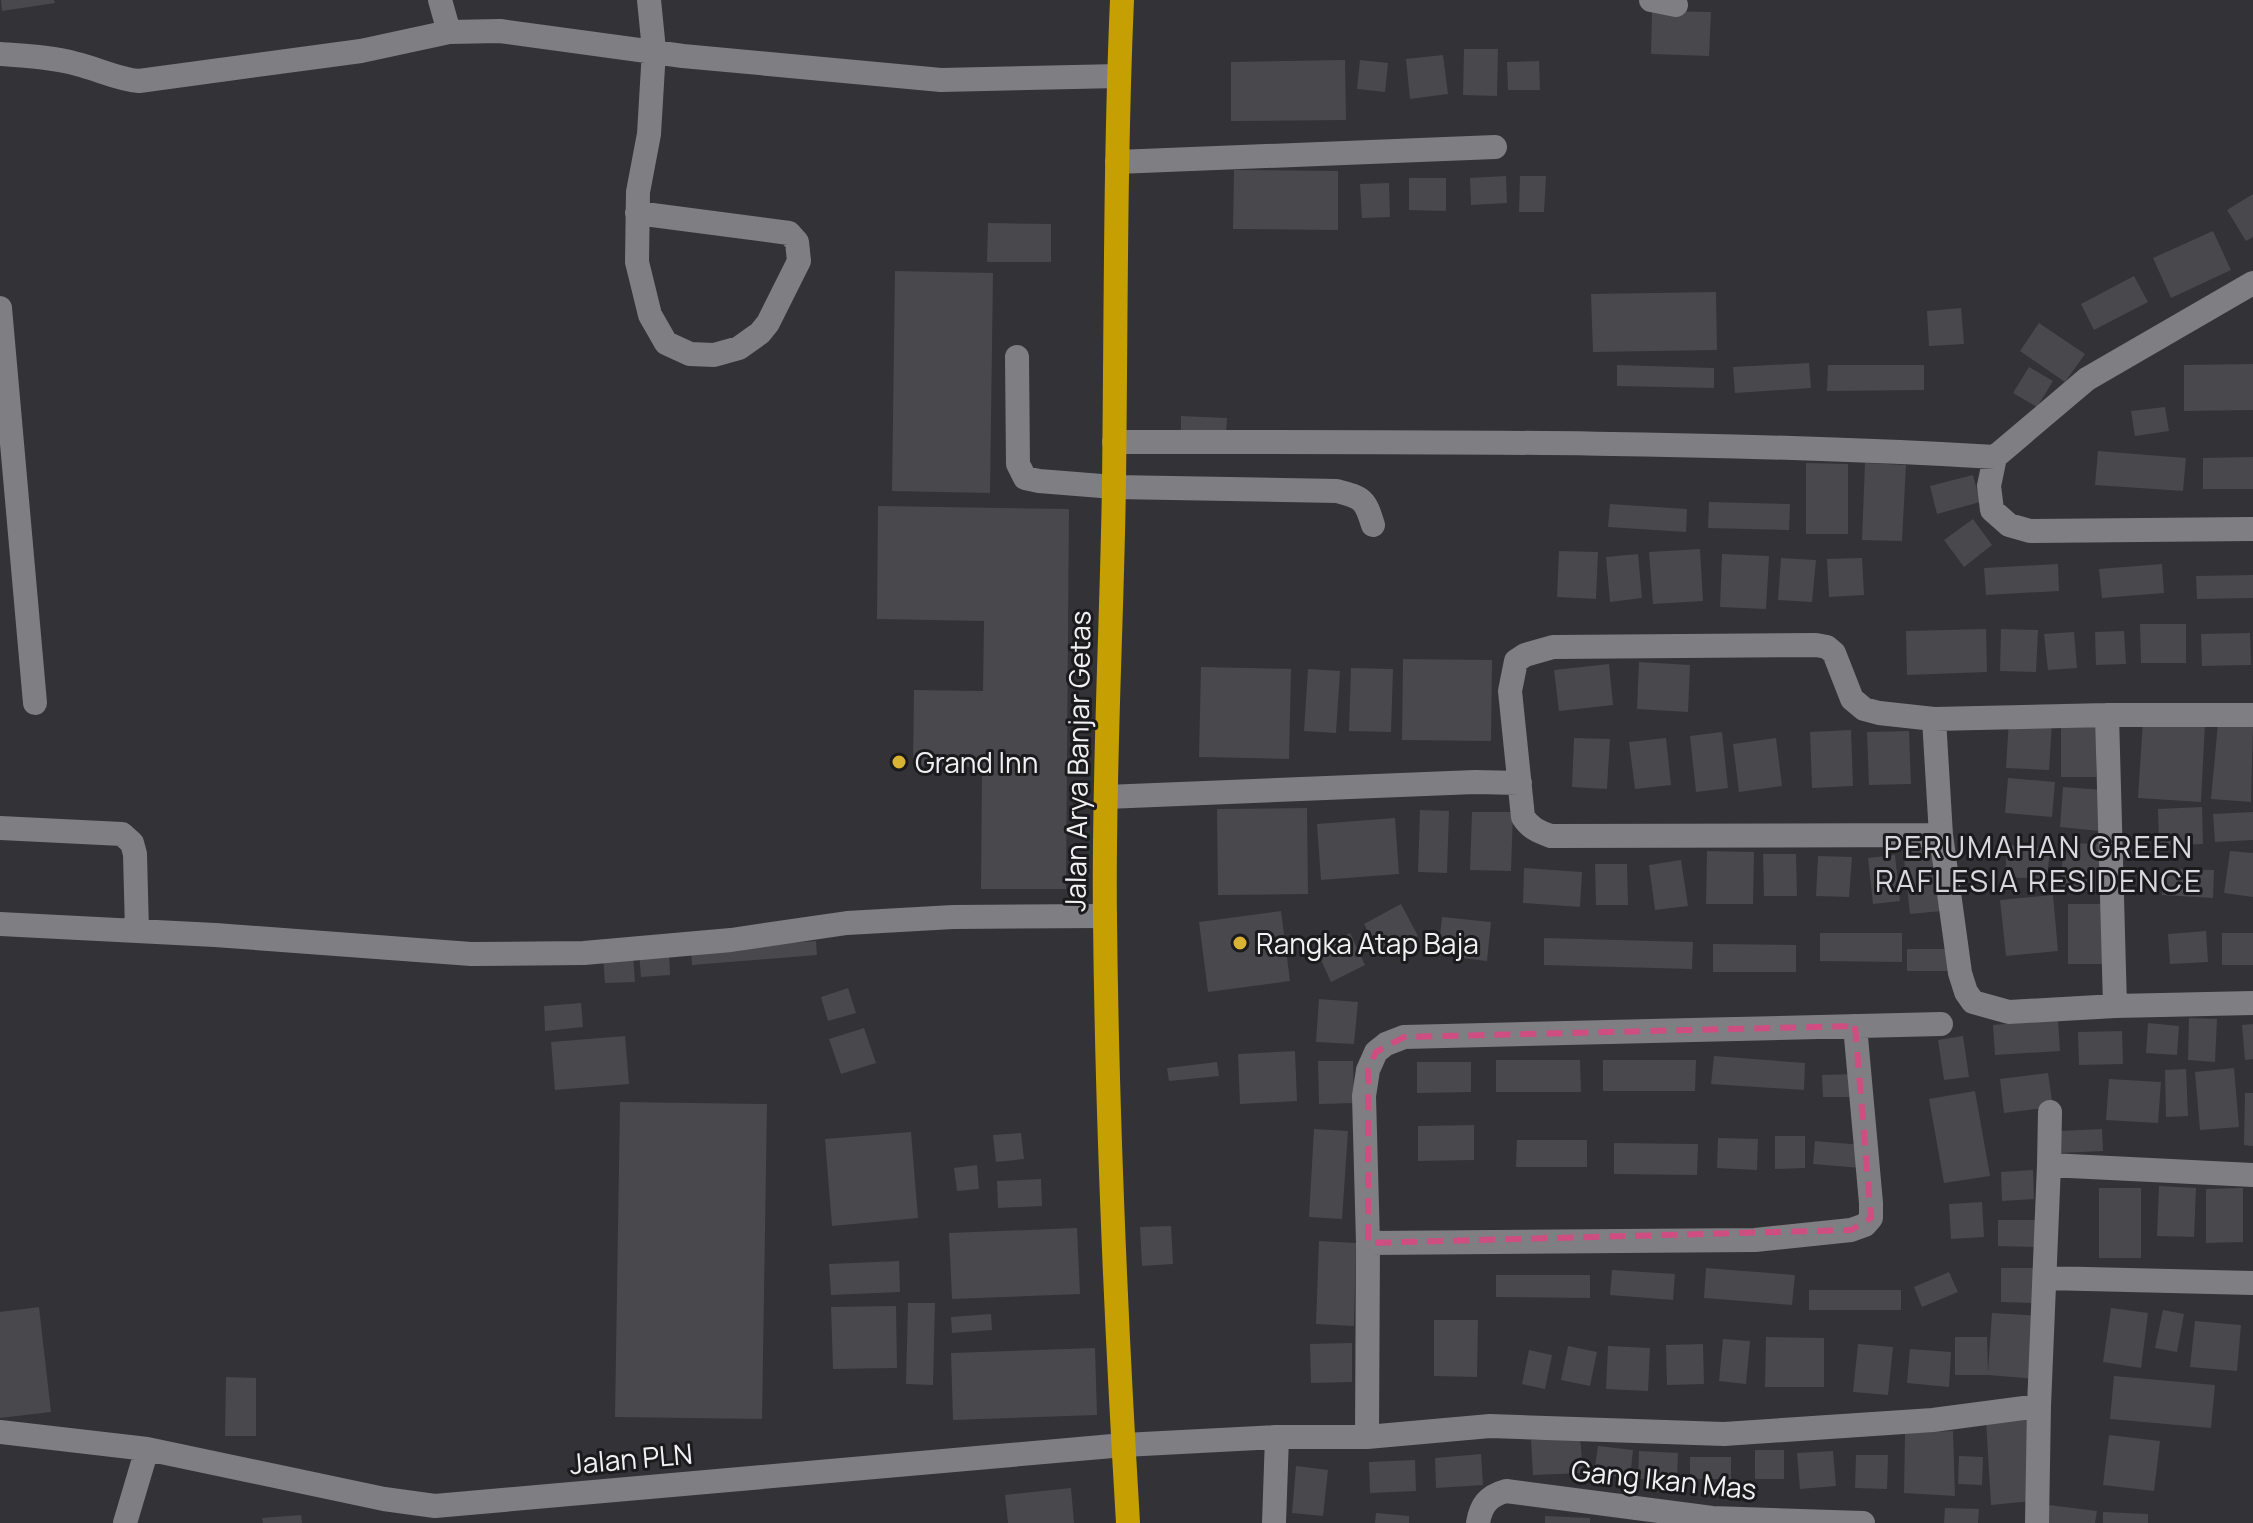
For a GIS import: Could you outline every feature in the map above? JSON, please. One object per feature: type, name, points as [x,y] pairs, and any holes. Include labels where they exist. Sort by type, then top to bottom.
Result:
[{"type":"highway","name":"Jalan Arya Banjar Getas","points":[[1122,0],[1105,916],[1109,1137],[1128,1523]]},
{"type":"street","points":[[440,0],[449,32]]},
{"type":"street","points":[[637,213],[789,233],[797,242],[799,261],[760,333],[739,348],[714,355],[690,354],[666,343],[650,315],[637,262],[637,213],[638,192],[649,134],[654,50],[649,0]]},
{"type":"street","points":[[1651,0],[1676,5]]},
{"type":"street","points":[[0,54],[77,63],[126,80],[139,81],[361,51],[449,32],[500,31],[683,56],[941,80],[1119,76]]},
{"type":"street","points":[[1117,162],[1495,147]]},
{"type":"street","points":[[2253,283],[2087,379],[1995,457],[1989,486],[1992,510],[2009,525],[2030,531],[2253,529]]},
{"type":"street","points":[[0,308],[35,703]]},
{"type":"street","points":[[1017,357],[1018,464],[1025,478],[1114,487],[1337,491],[1357,496],[1367,506],[1373,525]]},
{"type":"street","points":[[1114,442],[1520,442],[1866,449],[1995,457]]},
{"type":"street","points":[[0,574],[25,573]]},
{"type":"street","points":[[1941,835],[1551,836],[1528,826],[1523,817],[1510,691],[1516,661],[1525,655],[1553,647],[1816,645],[1827,647],[1834,653],[1852,699],[1864,709],[1879,713],[1934,719],[2253,715]]},
{"type":"street","points":[[2107,715],[2115,1006]]},
{"type":"street","points":[[1934,719],[1941,835],[1960,973],[1973,1002],[2009,1012],[2253,1003]]},
{"type":"street","points":[[1106,797],[1475,782],[1520,783]]},
{"type":"street","points":[[0,828],[122,834],[132,843],[135,854],[137,931]]},
{"type":"street","points":[[0,924],[471,954],[584,953],[731,940],[847,923],[953,917],[1105,916]]},
{"type":"street","points":[[1367,1437],[1368,1243],[1364,1096],[1368,1070],[1376,1052],[1386,1044],[1404,1037],[1941,1024]]},
{"type":"street","points":[[1368,1243],[1755,1240],[1832,1233],[1865,1225],[1871,1218],[1871,1203],[1855,1026]]},
{"type":"street","points":[[2037,1523],[2050,1112]]},
{"type":"street","points":[[2049,1165],[2253,1175]]},
{"type":"street","points":[[2045,1278],[2253,1283]]},
{"type":"street","name":"Jalan PLN","points":[[0,1432],[147,1449],[384,1499],[435,1506],[1124,1445],[1277,1437],[1367,1437],[1490,1426],[1724,1434],[1933,1420],[2039,1406]]},
{"type":"street","points":[[1274,1523],[1277,1437]]},
{"type":"street","points":[[125,1523],[147,1449]]},
{"type":"street","name":"Gang Ikan Mas","points":[[1478,1523],[1482,1507],[1488,1499],[1506,1491],[1712,1518],[1863,1523]]},
{"type":"highlighted area","points":[[1855,1026],[1871,1218],[1851,1230],[1368,1243],[1368,1070],[1376,1052],[1404,1037]]},
{"type":"building","points":[[1,0],[54,0],[55,3],[2,11]]},
{"type":"building","points":[[1652,11],[1711,12],[1709,56],[1651,54]]},
{"type":"building","points":[[1464,49],[1498,49],[1497,96],[1463,95]]},
{"type":"building","points":[[1443,55],[1448,94],[1410,99],[1406,59]]},
{"type":"building","points":[[1345,60],[1346,120],[1231,121],[1231,62]]},
{"type":"building","points":[[1360,60],[1388,63],[1385,92],[1357,89]]},
{"type":"building","points":[[1539,61],[1540,90],[1508,90],[1507,62]]},
{"type":"building","points":[[1234,170],[1338,171],[1338,230],[1233,229]]},
{"type":"building","points":[[1506,176],[1507,203],[1471,205],[1470,178]]},
{"type":"building","points":[[1520,176],[1546,176],[1544,212],[1519,212]]},
{"type":"building","points":[[1409,178],[1446,178],[1446,211],[1409,210]]},
{"type":"building","points":[[1389,183],[1390,217],[1362,218],[1360,184]]},
{"type":"building","points":[[2253,194],[2253,237],[2246,241],[2227,210]]},
{"type":"building","points":[[988,223],[1051,224],[1051,262],[987,262]]},
{"type":"building","points":[[2213,231],[2231,270],[2171,298],[2153,258]]},
{"type":"building","points":[[895,271],[993,273],[990,493],[892,491]]},
{"type":"building","points":[[2134,276],[2148,302],[2094,330],[2081,304]]},
{"type":"building","points":[[1716,292],[1717,350],[1593,352],[1591,294]]},
{"type":"building","points":[[1961,308],[1964,344],[1929,346],[1927,311]]},
{"type":"building","points":[[2039,323],[2085,354],[2065,382],[2020,351]]},
{"type":"building","points":[[1809,363],[1811,388],[1735,393],[1733,367]]},
{"type":"building","points":[[2253,364],[2253,410],[2184,411],[2184,365]]},
{"type":"building","points":[[1617,365],[1714,368],[1714,388],[1617,386]]},
{"type":"building","points":[[1828,365],[1924,365],[1924,390],[1827,391]]},
{"type":"building","points":[[2029,367],[2053,381],[2037,407],[2013,393]]},
{"type":"building","points":[[2165,407],[2169,431],[2135,436],[2131,411]]},
{"type":"building","points":[[1181,416],[1227,418],[1226,434],[1181,432]]},
{"type":"building","points":[[2098,451],[2186,458],[2183,491],[2095,485]]},
{"type":"building","points":[[2253,457],[2253,489],[2203,489],[2203,458]]},
{"type":"building","points":[[1806,463],[1848,464],[1848,534],[1806,534]]},
{"type":"building","points":[[1865,463],[1906,465],[1902,541],[1862,540]]},
{"type":"building","points":[[1973,475],[1980,502],[1937,514],[1930,486]]},
{"type":"building","points":[[1709,502],[1790,504],[1789,530],[1708,528]]},
{"type":"building","points":[[1610,504],[1687,509],[1686,532],[1608,527]]},
{"type":"building","points":[[878,506],[1069,509],[1066,889],[981,889],[982,767],[913,766],[914,690],[983,691],[984,621],[877,619]]},
{"type":"building","points":[[1973,519],[1992,545],[1964,567],[1944,540]]},
{"type":"building","points":[[1700,549],[1703,601],[1653,604],[1649,552]]},
{"type":"building","points":[[1559,551],[1598,552],[1596,599],[1557,597]]},
{"type":"building","points":[[1638,554],[1642,598],[1610,602],[1606,557]]},
{"type":"building","points":[[1722,554],[1769,556],[1766,609],[1720,607]]},
{"type":"building","points":[[1781,558],[1816,560],[1812,602],[1778,600]]},
{"type":"building","points":[[1862,558],[1864,595],[1829,597],[1827,559]]},
{"type":"building","points":[[2058,564],[2059,591],[1986,595],[1984,568]]},
{"type":"building","points":[[2162,564],[2164,593],[2102,598],[2099,569]]},
{"type":"building","points":[[2253,575],[2253,598],[2197,599],[2196,576]]},
{"type":"building","points":[[2140,624],[2186,624],[2186,663],[2141,663]]},
{"type":"building","points":[[1986,629],[1987,672],[1907,675],[1906,631]]},
{"type":"building","points":[[2001,629],[2038,630],[2036,672],[2000,671]]},
{"type":"building","points":[[2124,631],[2126,664],[2096,665],[2095,632]]},
{"type":"building","points":[[2074,632],[2077,668],[2048,670],[2044,634]]},
{"type":"building","points":[[2250,633],[2251,665],[2202,666],[2201,634]]},
{"type":"building","points":[[1403,659],[1492,660],[1491,741],[1402,740]]},
{"type":"building","points":[[1639,662],[1690,665],[1688,712],[1637,709]]},
{"type":"building","points":[[1609,664],[1613,705],[1559,711],[1554,670]]},
{"type":"building","points":[[1201,667],[1291,669],[1289,759],[1199,757]]},
{"type":"building","points":[[1351,668],[1393,669],[1391,732],[1349,731]]},
{"type":"building","points":[[1308,669],[1340,671],[1336,733],[1304,731]]},
{"type":"building","points":[[2009,719],[2052,722],[2049,770],[2006,768]]},
{"type":"building","points":[[2143,720],[2205,723],[2201,802],[2138,798]]},
{"type":"building","points":[[2061,723],[2097,723],[2096,777],[2061,777]]},
{"type":"building","points":[[2218,723],[2253,727],[2251,802],[2211,799]]},
{"type":"building","points":[[1851,730],[1853,786],[1812,788],[1810,732]]},
{"type":"building","points":[[1909,731],[1911,784],[1869,785],[1867,732]]},
{"type":"building","points":[[1722,732],[1728,788],[1696,792],[1690,736]]},
{"type":"building","points":[[1574,738],[1610,739],[1607,789],[1572,787]]},
{"type":"building","points":[[1666,738],[1671,785],[1635,789],[1629,742]]},
{"type":"building","points":[[1776,738],[1782,786],[1739,792],[1733,744]]},
{"type":"building","points":[[2008,778],[2055,782],[2052,817],[2005,813]]},
{"type":"building","points":[[2063,787],[2103,790],[2099,831],[2060,827]]},
{"type":"building","points":[[2202,807],[2203,844],[2159,846],[2158,809]]},
{"type":"building","points":[[1307,808],[1308,894],[1218,895],[1217,809]]},
{"type":"building","points":[[1420,810],[1449,811],[1447,873],[1418,872]]},
{"type":"building","points":[[1472,812],[1513,812],[1511,871],[1470,870]]},
{"type":"building","points":[[2253,812],[2253,840],[2215,842],[2213,814]]},
{"type":"building","points":[[1395,818],[1399,874],[1321,880],[1317,824]]},
{"type":"building","points":[[2063,843],[2105,844],[2104,892],[2061,892]]},
{"type":"building","points":[[1935,845],[1942,911],[1910,914],[1903,849]]},
{"type":"building","points":[[2007,845],[2050,849],[2047,879],[2005,877]]},
{"type":"building","points":[[1707,851],[1754,852],[1753,904],[1706,904]]},
{"type":"building","points":[[2230,851],[2253,853],[2253,897],[2224,893]]},
{"type":"building","points":[[1763,854],[1796,854],[1797,896],[1764,896]]},
{"type":"building","points":[[1895,855],[1900,901],[1873,904],[1868,858]]},
{"type":"building","points":[[1818,856],[1852,857],[1849,897],[1816,896]]},
{"type":"building","points":[[1681,860],[1688,906],[1655,910],[1649,865]]},
{"type":"building","points":[[1595,864],[1627,864],[1628,905],[1596,905]]},
{"type":"building","points":[[1524,868],[1582,872],[1580,907],[1523,903]]},
{"type":"building","points":[[2163,869],[2214,870],[2213,898],[2162,895]]},
{"type":"building","points":[[2053,895],[2058,951],[2006,956],[2000,900]]},
{"type":"building","points":[[1401,904],[1418,936],[1381,955],[1364,924]]},
{"type":"building","points":[[2068,904],[2107,904],[2107,964],[2068,964]]},
{"type":"building","points":[[1281,911],[1290,981],[1208,992],[1199,922]]},
{"type":"building","points":[[1442,917],[1491,922],[1487,961],[1438,955]]},
{"type":"building","points":[[2206,931],[2208,962],[2170,964],[2168,934]]},
{"type":"building","points":[[1350,933],[1365,965],[1331,982],[1316,949]]},
{"type":"building","points":[[1820,933],[1902,933],[1902,962],[1820,961]]},
{"type":"building","points":[[2222,933],[2253,933],[2253,965],[2222,965]]},
{"type":"building","points":[[1544,938],[1693,942],[1692,969],[1544,965]]},
{"type":"building","points":[[816,941],[817,955],[692,965],[691,950]]},
{"type":"building","points":[[1713,944],[1796,945],[1796,972],[1713,972]]},
{"type":"building","points":[[1907,949],[1951,949],[1950,971],[1907,971]]},
{"type":"building","points":[[669,950],[670,975],[641,977],[639,953]]},
{"type":"building","points":[[633,954],[635,982],[605,983],[603,956]]},
{"type":"building","points":[[848,988],[856,1013],[828,1021],[821,997]]},
{"type":"building","points":[[1319,999],[1358,1002],[1354,1044],[1316,1042]]},
{"type":"building","points":[[581,1003],[583,1027],[545,1031],[544,1006]]},
{"type":"building","points":[[2189,1018],[2217,1019],[2215,1062],[2188,1060]]},
{"type":"building","points":[[2058,1020],[2060,1051],[1995,1055],[1993,1025]]},
{"type":"building","points":[[2148,1023],[2179,1026],[2177,1055],[2146,1053]]},
{"type":"building","points":[[2253,1024],[2253,1059],[2245,1060],[2242,1025]]},
{"type":"building","points":[[864,1028],[876,1063],[841,1074],[829,1039]]},
{"type":"building","points":[[2122,1031],[2123,1064],[2079,1065],[2078,1032]]},
{"type":"building","points":[[625,1036],[629,1084],[555,1090],[551,1042]]},
{"type":"building","points":[[1963,1036],[1969,1077],[1944,1080],[1938,1040]]},
{"type":"building","points":[[1295,1051],[1297,1101],[1240,1104],[1238,1054]]},
{"type":"building","points":[[1714,1056],[1805,1063],[1804,1090],[1711,1084]]},
{"type":"building","points":[[1496,1060],[1580,1060],[1581,1092],[1496,1092]]},
{"type":"building","points":[[1603,1060],[1696,1060],[1695,1091],[1603,1091]]},
{"type":"building","points":[[1318,1061],[1353,1061],[1354,1103],[1319,1104]]},
{"type":"building","points":[[1217,1062],[1219,1076],[1169,1081],[1167,1068]]},
{"type":"building","points":[[1417,1062],[1471,1062],[1471,1092],[1417,1093]]},
{"type":"building","points":[[2234,1068],[2239,1127],[2200,1130],[2195,1072]]},
{"type":"building","points":[[2186,1069],[2188,1116],[2166,1117],[2165,1070]]},
{"type":"building","points":[[2048,1073],[2053,1107],[2004,1113],[2000,1079]]},
{"type":"building","points":[[1855,1074],[1856,1097],[1823,1097],[1822,1075]]},
{"type":"building","points":[[2109,1079],[2161,1082],[2158,1123],[2106,1120]]},
{"type":"building","points":[[1975,1091],[1990,1176],[1944,1183],[1929,1099]]},
{"type":"building","points":[[2245,1093],[2253,1093],[2253,1146],[2244,1145]]},
{"type":"building","points":[[620,1102],[767,1104],[762,1419],[615,1417]]},
{"type":"building","points":[[1474,1125],[1474,1160],[1418,1161],[1418,1126]]},
{"type":"building","points":[[1314,1129],[1348,1131],[1342,1219],[1309,1217]]},
{"type":"building","points":[[2102,1129],[2103,1151],[2061,1153],[2060,1131]]},
{"type":"building","points":[[911,1132],[918,1218],[832,1226],[825,1139]]},
{"type":"building","points":[[1021,1133],[1024,1159],[996,1162],[993,1135]]},
{"type":"building","points":[[1775,1136],[1805,1136],[1805,1168],[1775,1169]]},
{"type":"building","points":[[1718,1138],[1758,1139],[1757,1170],[1717,1168]]},
{"type":"building","points":[[1517,1140],[1587,1140],[1587,1167],[1516,1167]]},
{"type":"building","points":[[1815,1141],[1862,1145],[1861,1168],[1813,1164]]},
{"type":"building","points":[[1614,1143],[1698,1144],[1697,1175],[1614,1174]]},
{"type":"building","points":[[977,1165],[979,1189],[957,1191],[954,1168]]},
{"type":"building","points":[[2033,1170],[2034,1199],[2002,1201],[2001,1172]]},
{"type":"building","points":[[1041,1179],[1042,1206],[998,1208],[997,1181]]},
{"type":"building","points":[[2159,1186],[2196,1188],[2194,1237],[2157,1236]]},
{"type":"building","points":[[2099,1188],[2141,1188],[2141,1258],[2099,1258]]},
{"type":"building","points":[[2243,1188],[2243,1242],[2206,1243],[2206,1189]]},
{"type":"building","points":[[1982,1202],[1984,1237],[1951,1239],[1949,1204]]},
{"type":"building","points":[[1998,1220],[2035,1220],[2035,1247],[1998,1246]]},
{"type":"building","points":[[1171,1226],[1173,1264],[1142,1266],[1140,1227]]},
{"type":"building","points":[[1077,1228],[1080,1294],[952,1299],[949,1233]]},
{"type":"building","points":[[1319,1241],[1356,1243],[1354,1326],[1316,1324]]},
{"type":"building","points":[[899,1261],[900,1292],[831,1295],[829,1264]]},
{"type":"building","points":[[1706,1268],[1795,1275],[1792,1305],[1704,1298]]},
{"type":"building","points":[[2001,1268],[2033,1268],[2033,1303],[2001,1302]]},
{"type":"building","points":[[1612,1270],[1675,1274],[1673,1300],[1610,1295]]},
{"type":"building","points":[[1949,1272],[1958,1292],[1922,1307],[1914,1287]]},
{"type":"building","points":[[1496,1275],[1590,1275],[1590,1298],[1496,1297]]},
{"type":"building","points":[[1809,1290],[1901,1290],[1901,1310],[1809,1310]]},
{"type":"building","points":[[908,1303],[935,1303],[933,1385],[906,1384]]},
{"type":"building","points":[[896,1306],[897,1368],[833,1369],[831,1307]]},
{"type":"building","points":[[39,1307],[51,1412],[0,1418],[0,1312]]},
{"type":"building","points":[[2111,1308],[2148,1313],[2141,1368],[2103,1362]]},
{"type":"building","points":[[2163,1310],[2184,1314],[2177,1352],[2155,1348]]},
{"type":"building","points":[[1992,1313],[2041,1316],[2037,1379],[1955,1375],[1955,1337],[1987,1337],[1988,1372]]},
{"type":"building","points":[[991,1314],[992,1330],[952,1333],[951,1317]]},
{"type":"building","points":[[1434,1320],[1478,1320],[1477,1377],[1434,1376]]},
{"type":"building","points":[[2195,1321],[2241,1325],[2237,1371],[2190,1367]]},
{"type":"building","points":[[1766,1337],[1824,1338],[1824,1387],[1765,1387]]},
{"type":"building","points":[[1723,1339],[1750,1341],[1746,1384],[1719,1381]]},
{"type":"building","points":[[1352,1343],[1352,1382],[1311,1383],[1310,1344]]},
{"type":"building","points":[[1703,1344],[1704,1384],[1667,1385],[1666,1345]]},
{"type":"building","points":[[1858,1344],[1893,1347],[1888,1395],[1853,1392]]},
{"type":"building","points":[[1568,1346],[1597,1352],[1590,1386],[1561,1380]]},
{"type":"building","points":[[1608,1346],[1650,1348],[1648,1391],[1606,1389]]},
{"type":"building","points":[[1095,1348],[1097,1415],[953,1420],[951,1353]]},
{"type":"building","points":[[1910,1349],[1951,1352],[1949,1387],[1907,1383]]},
{"type":"building","points":[[1529,1350],[1552,1355],[1545,1389],[1522,1384]]},
{"type":"building","points":[[2114,1376],[2215,1385],[2211,1428],[2110,1419]]},
{"type":"building","points":[[226,1377],[256,1378],[256,1436],[225,1436]]},
{"type":"building","points":[[2027,1417],[2033,1501],[1991,1505],[1986,1420]]},
{"type":"building","points":[[1953,1431],[1955,1496],[1904,1493],[1905,1433]]},
{"type":"building","points":[[2109,1435],[2160,1441],[2154,1491],[2103,1485]]},
{"type":"building","points":[[1580,1436],[1583,1473],[1533,1475],[1531,1440]]},
{"type":"building","points":[[1598,1446],[1633,1450],[1630,1478],[1594,1474]]},
{"type":"building","points":[[1755,1450],[1784,1450],[1784,1479],[1755,1479]]},
{"type":"building","points":[[1639,1451],[1678,1453],[1677,1481],[1638,1479]]},
{"type":"building","points":[[1833,1451],[1836,1486],[1800,1489],[1797,1453]]},
{"type":"building","points":[[1481,1454],[1483,1485],[1436,1488],[1435,1458]]},
{"type":"building","points":[[1856,1455],[1888,1455],[1887,1489],[1855,1488]]},
{"type":"building","points":[[1959,1456],[1983,1457],[1982,1485],[1958,1484]]},
{"type":"building","points":[[1690,1457],[1731,1457],[1731,1479],[1690,1479]]},
{"type":"building","points":[[1415,1460],[1416,1491],[1370,1493],[1369,1462]]},
{"type":"building","points":[[1296,1466],[1328,1470],[1323,1516],[1292,1513]]},
{"type":"building","points":[[1071,1488],[1074,1523],[1008,1523],[1005,1495]]},
{"type":"building","points":[[2049,1505],[2097,1511],[2095,1523],[2047,1523]]},
{"type":"building","points":[[1945,1508],[1979,1509],[1978,1523],[1944,1523]]},
{"type":"building","points":[[2103,1512],[2148,1514],[2148,1523],[2103,1523]]},
{"type":"building","points":[[1376,1513],[1409,1516],[1409,1523],[1375,1523]]},
{"type":"building","points":[[301,1515],[302,1523],[263,1523],[262,1518]]},
{"type":"building","points":[[1545,1516],[1590,1518],[1590,1523],[1545,1523]]},
{"type":"place","name":"Grand Inn","points":[[899,762]]},
{"type":"place","name":"Rangka Atap Baja","points":[[1240,943]]},
{"type":"district","name":"PERUMAHAN GREEN RAFLESIA RESIDENCE","points":[[2039,863]]}]
